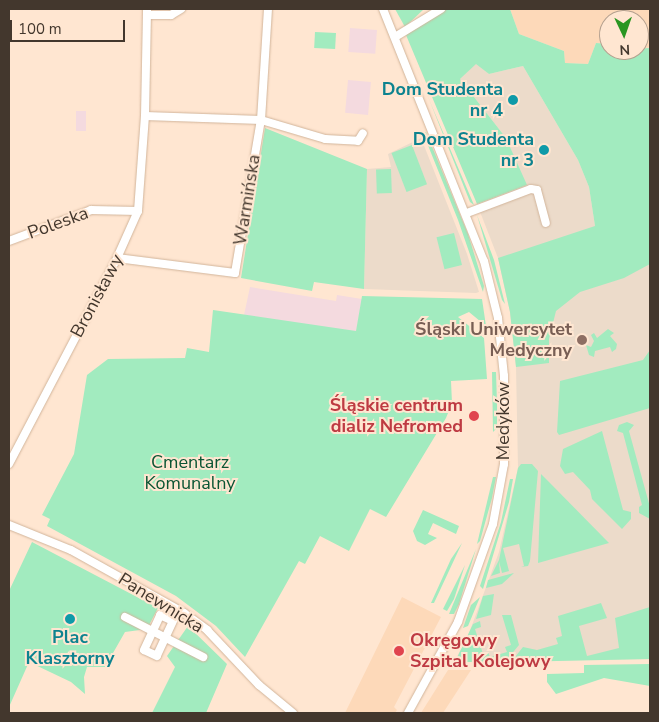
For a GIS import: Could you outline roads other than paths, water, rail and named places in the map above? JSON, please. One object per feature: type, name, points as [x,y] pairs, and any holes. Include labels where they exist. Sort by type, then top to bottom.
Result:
[{"type":"street","points":[[147,12],[171,15],[180,9]]},
{"type":"street","name":"Warmińska","points":[[117,258],[235,273],[261,120],[268,9]]},
{"type":"street","name":"Medyków","points":[[383,9],[467,213],[486,267],[498,318],[504,376],[503,476],[493,524],[471,591],[452,633],[408,713]]},
{"type":"street","points":[[395,37],[441,9]]},
{"type":"street","name":"Bronisławy","points":[[9,464],[117,258],[138,212],[145,116],[147,12]]},
{"type":"street","points":[[145,116],[261,120],[325,139],[358,141],[363,133]]},
{"type":"street","points":[[467,213],[531,189],[537,190],[546,223]]},
{"type":"street","name":"Poleska","points":[[9,241],[91,210],[138,212]]},
{"type":"street","name":"Panewnicka","points":[[9,525],[72,550],[180,610],[207,630],[259,685],[292,713]]},
{"type":"street","points":[[173,622],[160,615],[144,650],[157,656],[180,610]]},
{"type":"street","points":[[125,617],[203,657]]},
{"type":"place","name":"Dom Studenta nr 4","points":[[513,100]]},
{"type":"place","name":"Dom Studenta nr 3","points":[[544,150]]},
{"type":"place","name":"Śląski Uniwersytet Medyczny","points":[[582,340]]},
{"type":"place","name":"Śląskie centrum dializ Nefromed","points":[[474,416]]},
{"type":"place","name":"Plac Klasztorny","points":[[70,619]]},
{"type":"place","name":"Okręgowy Szpital Kolejowy","points":[[399,651]]},
{"type":"park label","name":"Cmentarz Komunalny","points":[[190,473]]}]
